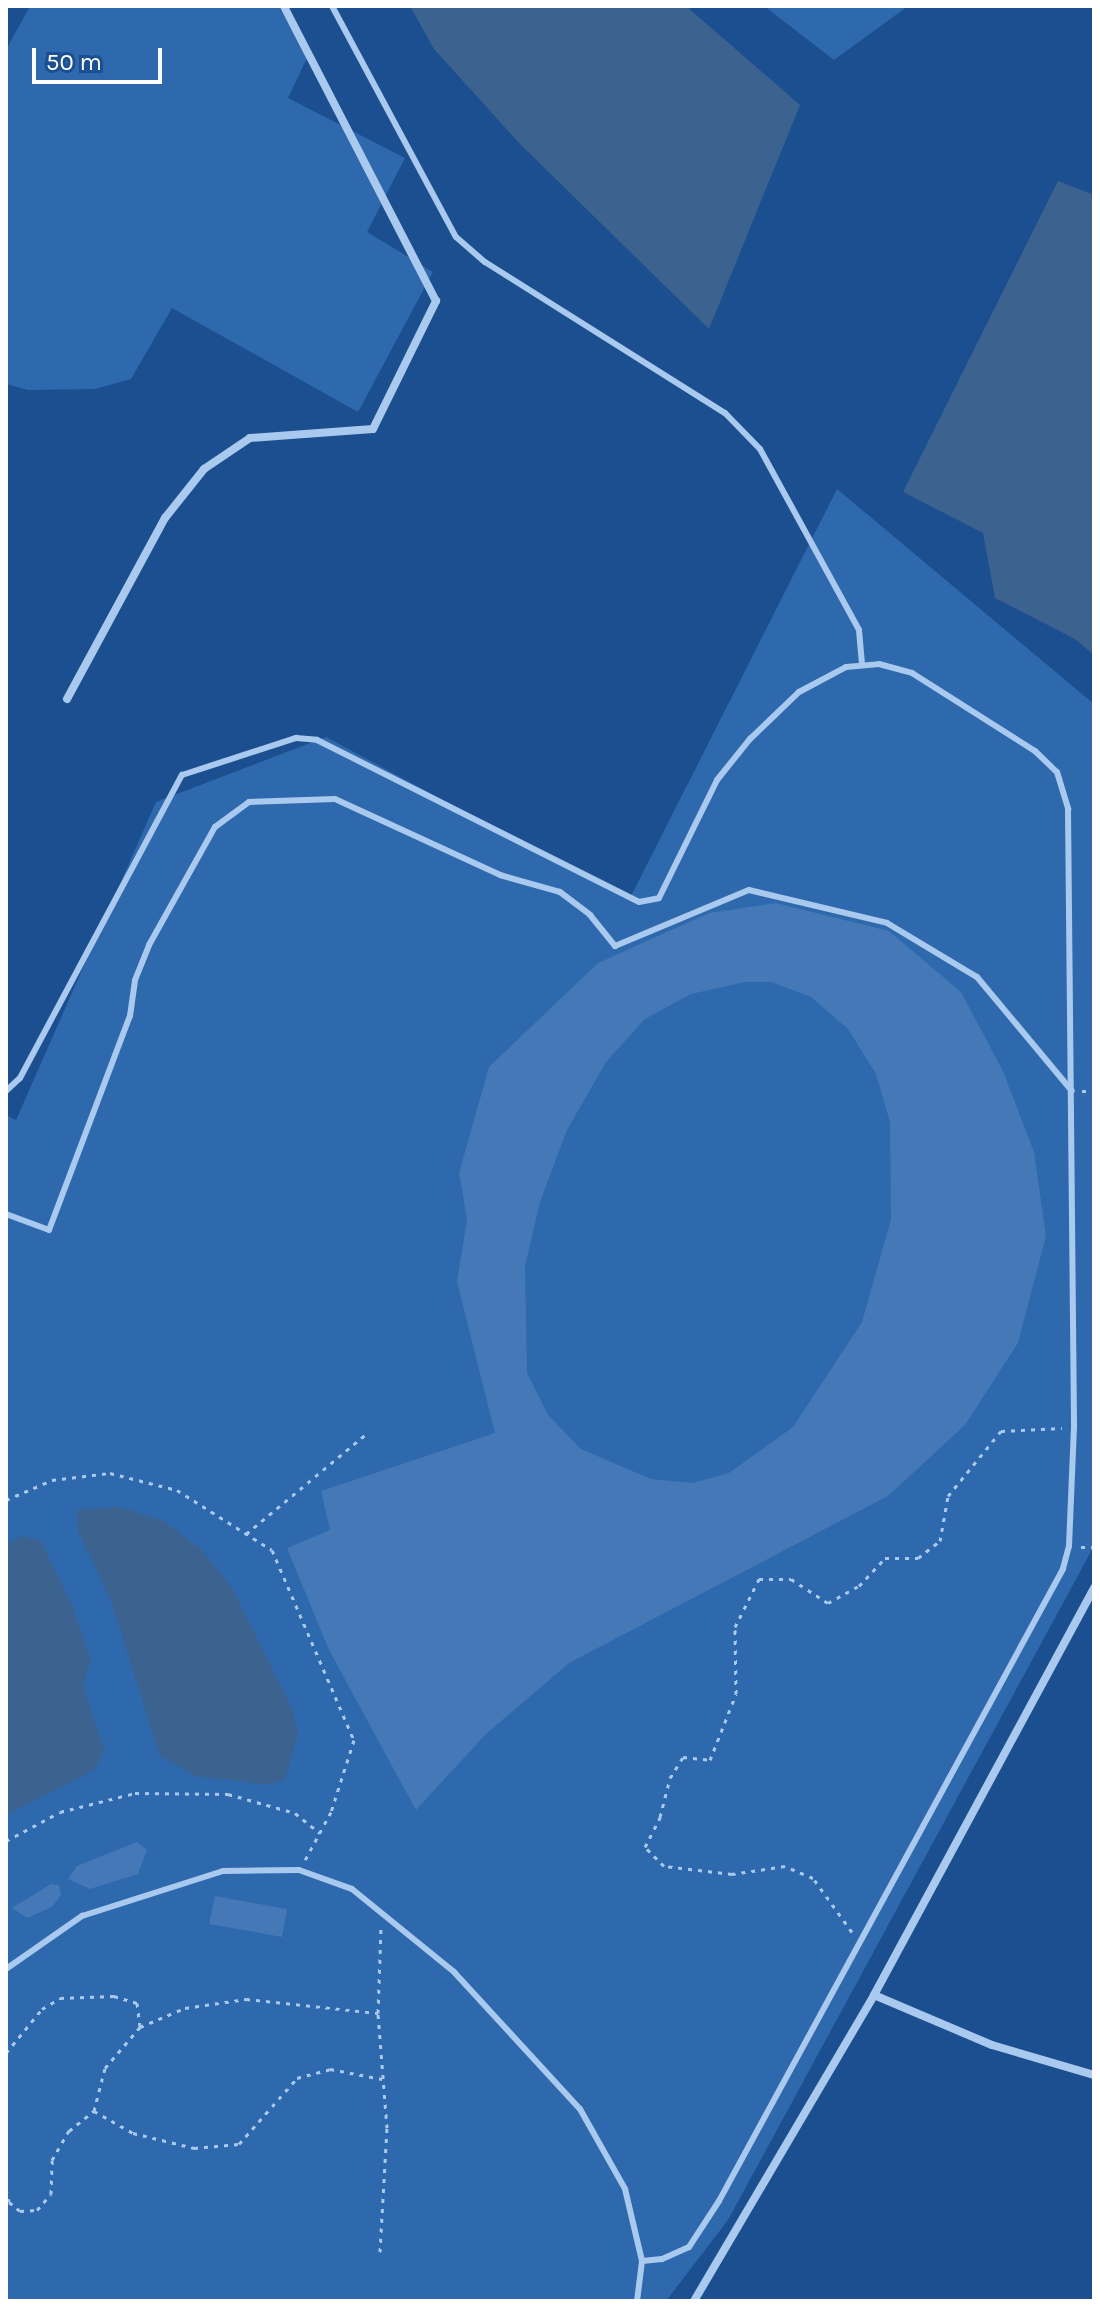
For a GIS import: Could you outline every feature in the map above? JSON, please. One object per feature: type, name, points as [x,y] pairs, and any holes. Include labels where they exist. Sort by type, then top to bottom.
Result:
[{"type":"street","points":[[67,699],[165,518],[204,469],[250,438],[373,429],[436,301],[284,6]]},
{"type":"street","points":[[694,2301],[874,1995],[1094,1588]]},
{"type":"street","points":[[874,1995],[992,2045],[1094,2075]]},
{"type":"lane","points":[[332,6],[456,237],[485,262],[725,413],[760,449],[859,630],[862,665]]},
{"type":"lane","points":[[6,1091],[20,1078],[182,775],[296,738],[317,740],[639,902],[659,898],[717,780],[750,739],[799,692],[846,667],[862,665],[912,673],[1035,751],[1057,772],[1068,809],[1072,1091],[1074,1504],[1063,1569],[689,2247],[662,2259],[642,2261]]},
{"type":"lane","points":[[6,1214],[49,1230],[130,1016],[135,980],[149,945],[215,827],[249,802],[335,799],[500,875],[560,892],[590,915],[615,946],[749,890],[887,923],[977,977],[1072,1091]]},
{"type":"lane","points":[[6,1969],[82,1916],[223,1871],[299,1870],[352,1889],[454,1972],[580,2109],[625,2189],[642,2261],[637,2301]]},
{"type":"path","points":[[858,1945],[813,1878],[785,1866],[732,1874],[664,1866],[645,1847],[660,1817],[670,1778],[683,1757],[710,1760],[736,1694],[735,1627],[759,1579],[791,1579],[828,1603],[859,1586],[885,1558],[918,1558],[940,1541],[948,1496],[1001,1431],[1074,1427]]},
{"type":"path","points":[[246,1534],[365,1435]]},
{"type":"path","points":[[6,1500],[52,1480],[110,1473],[177,1490],[272,1550],[354,1740],[320,1833],[299,1870]]},
{"type":"path","points":[[6,1841],[60,1812],[135,1793],[228,1794],[295,1813],[320,1833]]},
{"type":"path","points":[[380,2252],[387,2128],[378,2013],[382,1914]]},
{"type":"path","points":[[6,2053],[42,2009],[60,1998],[114,1996],[137,2003],[140,2027]]},
{"type":"path","points":[[6,2189],[9,2202],[20,2211],[37,2210],[51,2194],[52,2160],[57,2150],[69,2131],[94,2111],[105,2068],[140,2027],[185,2008],[246,1999],[378,2013]]},
{"type":"path","points":[[94,2111],[133,2133],[194,2148],[239,2144],[297,2078],[330,2069],[383,2079]]},
{"type":"shaded area","points":[[30,6],[278,6],[308,56],[288,98],[405,158],[367,232],[433,272],[358,412],[172,308],[131,379],[95,389],[28,390],[6,384],[6,50]]},
{"type":"shaded area","points":[[410,6],[686,6],[800,105],[709,329],[520,144],[434,49]]},
{"type":"shaded area","points":[[764,6],[908,6],[834,60]]},
{"type":"shaded area","points":[[1058,181],[1094,195],[1094,655],[1075,639],[995,598],[983,533],[903,492]]},
{"type":"shaded area","points":[[837,489],[1094,704],[1094,1546],[728,2220],[666,2301],[6,2301],[6,1115],[16,1120],[156,802],[326,737],[629,900]]},
{"type":"shaded area","points":[[119,1507],[162,1520],[203,1551],[233,1590],[293,1711],[298,1734],[285,1779],[270,1785],[196,1776],[160,1756],[110,1598],[78,1531],[77,1510]]},
{"type":"shaded area","points":[[21,1536],[41,1541],[73,1608],[91,1660],[83,1686],[104,1750],[94,1770],[6,1815],[6,1546]]},
{"type":"building","points":[[776,903],[889,931],[961,992],[1003,1071],[1034,1152],[1046,1236],[1018,1343],[965,1425],[888,1496],[569,1663],[486,1734],[416,1810],[329,1650],[287,1548],[330,1530],[321,1491],[495,1433],[457,1282],[467,1219],[459,1173],[489,1067],[598,963],[709,913]],"holes":[[[745,982],[771,982],[811,997],[848,1029],[876,1074],[890,1122],[891,1219],[862,1322],[793,1427],[729,1473],[692,1483],[651,1479],[581,1449],[548,1415],[527,1373],[525,1266],[540,1202],[567,1130],[606,1062],[645,1019],[691,994]]]},
{"type":"building","points":[[137,1842],[147,1850],[138,1874],[90,1889],[68,1879],[77,1866]]},
{"type":"building","points":[[51,1884],[59,1885],[61,1895],[52,1907],[27,1918],[12,1908]]},
{"type":"building","points":[[215,1896],[287,1909],[282,1937],[209,1924]]}]
